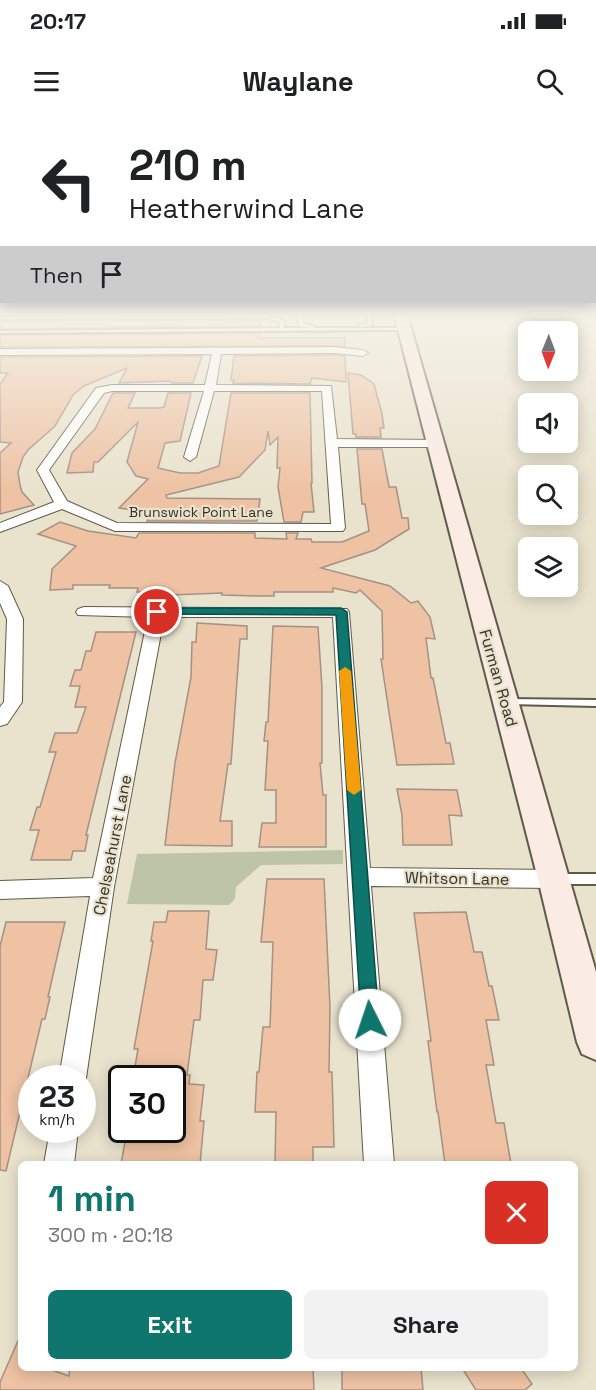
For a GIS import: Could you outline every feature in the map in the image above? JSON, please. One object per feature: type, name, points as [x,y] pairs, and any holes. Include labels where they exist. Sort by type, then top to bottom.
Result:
[{"type":"street","points":[[190,457],[213,373]]},
{"type":"street","name":"Furman Road","points":[[415,373],[595,1035]]},
{"type":"street","points":[[0,528],[62,504],[43,470],[100,390],[327,388],[331,443],[433,443]]},
{"type":"street","name":"Brunswick Point Lane","points":[[62,504],[115,527],[338,528],[331,443]]},
{"type":"street","points":[[0,586],[15,619],[13,702],[0,720]]},
{"type":"street","points":[[84,612],[341,612],[379,1161]]},
{"type":"street","name":"Chelseahurst Lane","points":[[74,1065],[103,887],[157,612]]},
{"type":"street","name":"Whitson Lane","points":[[360,877],[554,879]]},
{"type":"street","points":[[0,890],[103,887]]},
{"type":"street","points":[[59,1161],[62,1143]]},
{"type":"lane","points":[[506,702],[596,703]]},
{"type":"lane","points":[[554,879],[596,879]]},
{"type":"green space","points":[[343,850],[343,864],[261,865],[236,887],[235,899],[229,905],[127,904],[137,854]]},
{"type":"building","points":[[8,373],[114,373],[84,386],[73,395],[55,426],[23,457],[18,472],[20,485],[22,492],[34,505],[0,514],[0,453],[11,443],[0,442],[0,384]]},
{"type":"building","points":[[124,373],[196,373],[193,383],[172,383],[170,381],[119,383]]},
{"type":"building","points":[[232,373],[346,373],[346,382],[312,378],[310,384],[233,383],[234,380],[231,380]]},
{"type":"building","points":[[348,373],[361,375],[374,384],[384,428],[380,428],[381,437],[356,437],[356,434],[353,434]]},
{"type":"building","points":[[113,393],[135,393],[128,408],[160,408],[164,407],[168,393],[191,393],[180,441],[165,443],[158,468],[180,473],[198,473],[219,466],[231,393],[310,393],[311,483],[314,512],[303,512],[301,522],[284,522],[278,487],[280,468],[277,468],[278,437],[270,445],[268,431],[265,450],[239,477],[166,495],[167,498],[260,499],[257,521],[147,521],[151,513],[119,508],[148,479],[136,476],[127,462],[138,422],[98,462],[94,462],[93,472],[67,473],[72,453],[95,429]]},
{"type":"building","points":[[357,449],[382,449],[389,487],[396,487],[402,518],[408,518],[409,529],[375,550],[321,568],[390,586],[411,603],[418,601],[430,617],[435,639],[426,638],[431,678],[433,678],[446,743],[450,743],[454,764],[397,765],[381,659],[383,659],[382,611],[360,590],[356,593],[333,588],[333,592],[274,592],[274,596],[222,595],[222,593],[145,596],[146,592],[137,592],[138,588],[109,588],[110,585],[73,585],[73,589],[50,590],[52,569],[76,546],[38,534],[60,522],[88,531],[136,538],[139,533],[255,533],[255,538],[287,539],[286,533],[298,533],[296,539],[311,539],[312,542],[342,542],[369,531],[365,504],[362,504]]},
{"type":"building","points":[[197,623],[247,626],[247,639],[240,639],[231,764],[228,764],[220,821],[232,821],[232,846],[165,845],[175,763],[191,677],[192,642],[196,642]]},
{"type":"building","points":[[273,626],[318,627],[322,688],[322,763],[320,763],[323,795],[326,795],[326,847],[259,847],[262,823],[276,823],[276,790],[265,790],[268,741],[264,741],[266,722],[268,722]]},
{"type":"building","points":[[96,632],[136,632],[86,835],[88,835],[85,851],[73,851],[71,860],[31,860],[39,830],[30,830],[37,807],[40,807],[56,752],[49,752],[55,733],[77,733],[86,707],[75,707],[80,686],[70,686],[75,670],[81,670],[86,651],[91,651]]},
{"type":"building","points":[[397,789],[457,790],[462,816],[449,815],[452,845],[403,845],[402,815]]},
{"type":"building","points":[[267,879],[324,879],[330,1007],[329,1072],[332,1072],[334,1147],[313,1147],[313,1161],[275,1161],[276,1112],[255,1112],[263,1027],[270,1027],[273,942],[261,942]]},
{"type":"building","points":[[168,911],[209,911],[206,949],[217,950],[213,980],[203,980],[200,1020],[194,1020],[187,1075],[190,1075],[189,1084],[204,1085],[200,1121],[204,1121],[200,1161],[122,1161],[125,1143],[186,1143],[186,1065],[135,1065],[138,1049],[134,1049],[153,941],[151,941],[154,922],[166,922]]},
{"type":"building","points":[[466,912],[474,952],[482,952],[499,1020],[486,1020],[494,1065],[486,1065],[496,1123],[504,1123],[510,1161],[445,1161],[414,913]]},
{"type":"building","points":[[6,922],[65,922],[45,1019],[42,1019],[31,1065],[18,1065],[18,1120],[6,1171],[0,1170],[0,946]]},
{"type":"building","points":[[18,1341],[18,1371],[55,1371],[69,1376],[70,1371],[313,1371],[314,1390],[0,1390],[0,1382]]},
{"type":"building","points":[[342,1371],[421,1371],[423,1390],[342,1390]]},
{"type":"building","points":[[464,1371],[523,1371],[532,1384],[525,1390],[476,1390]]},
{"type":"slow traffic","points":[[345,671],[354,790]]},
{"type":"route","points":[[157,612],[341,612],[370,1020]]}]
